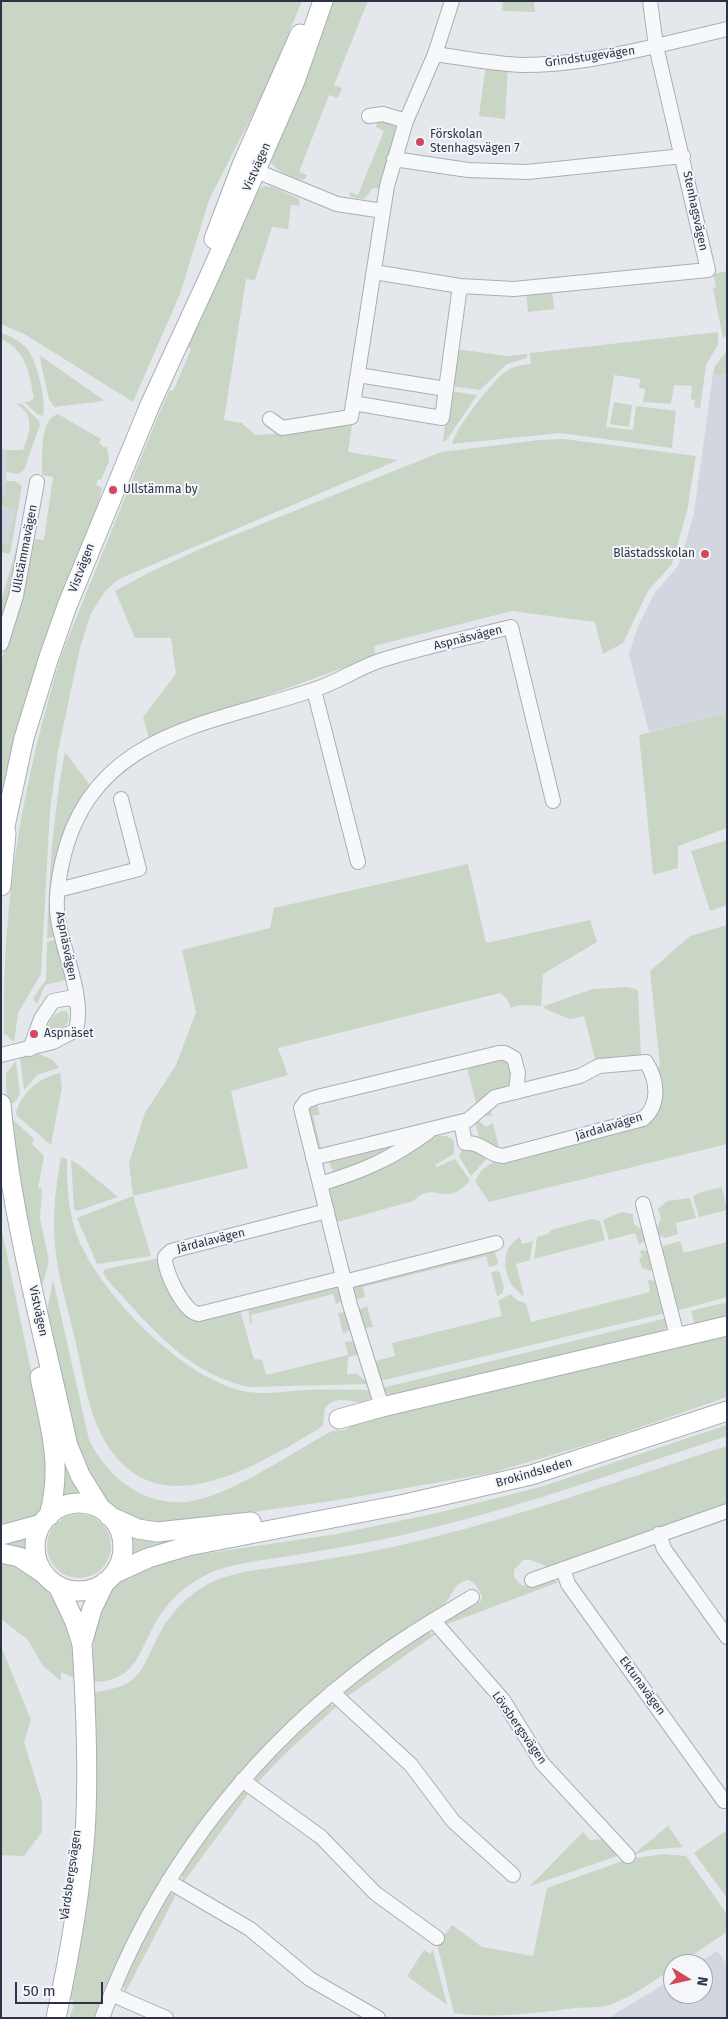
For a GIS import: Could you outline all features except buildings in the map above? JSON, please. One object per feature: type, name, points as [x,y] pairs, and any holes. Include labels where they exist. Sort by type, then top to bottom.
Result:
[{"type":"main road","name":"Vistvägen","points":[[249,168],[315,1]]},
{"type":"main road","name":"Vistvägen","points":[[1,845],[24,738],[49,657],[95,535],[183,330],[223,211],[249,168],[295,81],[323,1]]},
{"type":"main road","name":"Vistvägen","points":[[1,886],[8,815]]},
{"type":"main road","name":"Vistvägen","points":[[1,1104],[4,1147],[68,1446],[80,1475],[105,1512]]},
{"type":"main road","name":"Vistvägen","points":[[1,1190],[54,1445],[56,1485],[45,1520]]},
{"type":"main road","points":[[339,1419],[677,1336],[727,1326]]},
{"type":"main road","name":"Brokindsleden","points":[[110,1578],[148,1558],[188,1546],[405,1504],[531,1475],[727,1411]]},
{"type":"main road","points":[[1,1535],[45,1520],[60,1508],[73,1504],[88,1504],[105,1512],[120,1533],[123,1547],[121,1560],[110,1578],[93,1589],[79,1591],[58,1586],[19,1557],[1,1553]]},
{"type":"main road","name":"Brokindsleden","points":[[105,1512],[138,1529],[157,1532],[278,1519],[337,1516]]},
{"type":"main road","points":[[43,1573],[35,1549],[36,1536],[45,1520]]},
{"type":"main road","name":"Vårdsbergsvägen","points":[[82,1644],[92,1609],[110,1578]]},
{"type":"main road","name":"Vårdsbergsvägen","points":[[56,2018],[71,1945],[80,1883],[86,1791],[86,1730],[82,1644],[75,1622],[58,1586]]},
{"type":"main road","name":"Vårdsbergsvägen","points":[[43,2018],[61,1943],[72,1883],[86,1730]]},
{"type":"street","points":[[270,419],[282,428],[351,417],[383,211],[394,159],[406,121],[435,54],[452,1]]},
{"type":"street","points":[[650,1],[656,46],[682,156]]},
{"type":"street","name":"Grindstugevägen","points":[[435,54],[503,64],[546,64],[602,58],[727,29]]},
{"type":"street","points":[[369,116],[383,114],[406,121]]},
{"type":"street","name":"Stenhagsvägen","points":[[374,272],[460,286],[534,289],[708,270],[682,156],[527,172],[468,170],[394,159]]},
{"type":"street","points":[[249,168],[337,204],[383,211]]},
{"type":"street","points":[[353,403],[442,418],[460,286]]},
{"type":"street","points":[[358,375],[446,389]]},
{"type":"street","name":"Ullstämmavägen","points":[[1,644],[16,596],[37,482]]},
{"type":"street","name":"Aspnäsvägen","points":[[1,1055],[53,1042],[76,1030],[80,1012],[58,917],[58,890],[65,849],[76,822],[94,790],[106,775],[124,760],[170,735],[249,708],[314,690],[377,662],[511,627],[553,801]]},
{"type":"street","points":[[314,690],[358,862]]},
{"type":"street","points":[[58,890],[139,869],[121,799]]},
{"type":"street","name":"Aspnäsvägen","points":[[30,1049],[41,1019],[53,1001],[69,998],[77,1002]]},
{"type":"street","points":[[382,1407],[344,1280],[301,1108],[306,1101],[317,1097],[505,1053],[514,1058],[517,1064],[516,1092]]},
{"type":"street","name":"Järdalavägen","points":[[313,1158],[468,1120],[490,1100],[580,1076],[599,1066],[646,1062],[651,1070],[656,1089],[650,1112],[643,1119],[503,1156],[493,1154],[476,1143],[465,1143],[461,1122]]},
{"type":"street","name":"Järdalavägen","points":[[320,1184],[355,1174],[379,1164],[435,1128]]},
{"type":"street","points":[[643,1204],[677,1336]]},
{"type":"street","name":"Järdalavägen","points":[[327,1212],[171,1251],[165,1257],[166,1269],[186,1308],[193,1314],[199,1314],[496,1243]]},
{"type":"street","points":[[532,1580],[727,1511]]},
{"type":"street","points":[[659,1534],[664,1549],[727,1637]]},
{"type":"street","name":"Ektunavägen","points":[[563,1569],[568,1584],[724,1800]]},
{"type":"street","points":[[102,2018],[139,1933],[168,1881],[202,1830],[242,1780],[332,1692],[356,1673],[433,1620],[472,1597]]},
{"type":"street","name":"Lövsbergsvägen","points":[[433,1620],[502,1700],[542,1763],[628,1856]]},
{"type":"street","points":[[332,1692],[411,1765],[453,1821],[513,1875]]},
{"type":"street","points":[[242,1780],[321,1837],[375,1893],[437,1938]]},
{"type":"street","points":[[168,1881],[250,1929],[310,1978],[378,2018]]},
{"type":"street","points":[[111,1994],[166,2018]]},
{"type":"shaded area","name":"Blästadsskolan","points":[[713,374],[727,375],[727,713],[649,732],[629,654],[637,629],[654,594],[678,566],[686,542],[694,513]]},
{"type":"shaded area","points":[[1,449],[7,450],[6,495],[1,495]]},
{"type":"shaded area","points":[[1,506],[15,509],[7,544],[1,543]]},
{"type":"shaded area","points":[[717,1951],[727,1964],[727,2018],[608,2018],[663,1985],[663,2004],[713,2004],[712,1954]]},
{"type":"green space","points":[[1,1],[302,1],[266,88],[209,200],[180,294],[133,402],[26,335],[1,324]]},
{"type":"green space","points":[[331,1],[368,1],[334,85],[342,88],[338,98],[329,95],[299,172],[307,175],[305,179],[301,180],[281,172],[271,162],[273,151]]},
{"type":"green space","points":[[503,1],[534,1],[535,12],[502,11]]},
{"type":"green space","points":[[486,64],[508,67],[505,119],[479,116]]},
{"type":"green space","points":[[379,118],[395,122],[400,130],[383,189],[373,188],[364,199],[351,197],[349,192],[358,195],[384,131],[376,127]]},
{"type":"green space","points":[[264,186],[273,187],[299,199],[300,206],[291,205],[288,229],[272,227],[255,280],[246,279],[224,420],[242,423],[255,435],[289,433],[353,419],[348,452],[398,460],[119,579],[106,590],[91,613],[80,648],[58,751],[50,811],[41,974],[18,1013],[14,1042],[4,1033],[4,983],[11,887],[26,794],[48,700],[62,653],[160,411],[170,390],[173,391],[174,389],[191,349],[188,347],[255,191]]},
{"type":"green space","points":[[727,271],[727,334],[723,338],[713,288],[716,287],[713,274]]},
{"type":"green space","points":[[552,290],[554,309],[528,312],[526,292]]},
{"type":"green space","points":[[718,332],[718,345],[706,365],[700,408],[694,407],[695,400],[691,399],[692,386],[674,385],[671,404],[643,402],[645,389],[639,388],[640,379],[614,375],[606,427],[633,430],[636,406],[676,411],[672,448],[560,433],[452,444],[460,427],[485,393],[508,370],[531,364],[530,353]]},
{"type":"green space","points":[[1,333],[26,347],[31,355],[38,372],[44,402],[43,416],[37,414],[24,402],[29,402],[34,398],[28,372],[22,356],[10,344],[1,339]]},
{"type":"green space","points":[[456,349],[507,356],[527,354],[527,358],[507,364],[480,390],[450,386]]},
{"type":"green space","points":[[727,351],[727,375],[713,374],[715,366]]},
{"type":"green space","points":[[41,356],[104,401],[54,407],[49,399],[40,359]]},
{"type":"green space","points":[[449,391],[477,395],[446,441],[443,441]]},
{"type":"green space","points":[[614,402],[632,405],[629,427],[610,424]]},
{"type":"green space","points":[[15,403],[22,404],[39,421],[40,425],[24,470],[18,474],[6,472],[7,450],[23,450],[30,424],[29,418],[22,407]]},
{"type":"green space","points":[[58,414],[101,439],[99,442],[104,448],[107,446],[109,461],[101,480],[98,479],[96,485],[102,488],[97,509],[77,556],[1,800],[1,662],[33,539],[44,540],[53,477],[42,475],[44,432],[47,424]]},
{"type":"green space","points":[[564,439],[696,456],[687,511],[672,564],[648,591],[623,643],[603,654],[595,622],[512,611],[374,646],[376,656],[149,738],[143,717],[176,674],[171,638],[135,638],[115,591],[148,573],[207,546],[441,452],[539,440]]},
{"type":"green space","points":[[6,481],[15,481],[22,486],[10,554],[1,552],[1,543],[7,544],[15,509],[1,506],[1,495],[6,495]]},
{"type":"green space","points":[[27,496],[15,576],[1,627],[1,601],[17,546]]},
{"type":"green space","points":[[727,713],[727,828],[678,846],[678,868],[653,875],[639,735]]},
{"type":"green space","points":[[65,752],[92,788],[77,809],[57,935],[47,939],[52,845],[57,798]]},
{"type":"green space","points":[[727,840],[727,905],[710,911],[691,851]]},
{"type":"green space","points":[[468,864],[486,943],[590,920],[597,942],[543,974],[541,1006],[520,1005],[511,1008],[507,999],[500,993],[278,1048],[288,1075],[231,1091],[248,1168],[133,1196],[129,1163],[145,1113],[176,1065],[196,1012],[182,950],[270,928],[274,908]]},
{"type":"green space","points":[[727,925],[727,1144],[489,1202],[475,1181],[482,1170],[493,1162],[647,1119],[656,1071],[660,1065],[650,971],[690,936]]},
{"type":"green space","points":[[57,939],[66,980],[45,985],[37,1004],[33,998],[46,980],[47,942]]},
{"type":"green space","points":[[628,987],[638,990],[641,1057],[596,1063],[584,1016],[570,1019],[545,1009],[544,1006],[593,989]]},
{"type":"green space","points":[[62,1011],[67,1011],[69,1019],[66,1026],[57,1032],[46,1033],[52,1018]]},
{"type":"green space","points":[[39,1054],[53,1060],[59,1068],[37,1075],[24,1090],[20,1058]]},
{"type":"green space","points":[[502,1055],[511,1060],[512,1087],[477,1107],[466,1064]]},
{"type":"green space","points":[[16,1061],[20,1094],[15,1102],[7,1106],[6,1073]]},
{"type":"green space","points":[[60,1073],[62,1087],[51,1145],[17,1116],[16,1112],[19,1104],[33,1086],[45,1078]]},
{"type":"green space","points":[[316,1101],[320,1114],[313,1116],[322,1152],[318,1152],[307,1106]]},
{"type":"green space","points":[[489,1105],[492,1116],[480,1115],[479,1121],[486,1127],[493,1123],[500,1152],[480,1141],[474,1118]]},
{"type":"green space","points":[[11,1118],[34,1139],[32,1144],[44,1156],[38,1188],[42,1189],[40,1218],[49,1261],[40,1293],[22,1198]]},
{"type":"green space","points":[[420,1133],[379,1159],[337,1173],[331,1167],[330,1159]]},
{"type":"green space","points":[[435,1136],[447,1136],[454,1141],[454,1154],[435,1165],[437,1167],[455,1159],[470,1180],[461,1189],[447,1194],[428,1192],[413,1201],[334,1223],[328,1190],[330,1187],[406,1153]]},
{"type":"green space","points":[[463,1148],[490,1155],[471,1176],[459,1156]]},
{"type":"green space","points":[[61,1157],[67,1159],[71,1215],[76,1233],[87,1256],[123,1307],[172,1353],[198,1372],[224,1385],[249,1392],[366,1390],[370,1391],[371,1399],[365,1402],[337,1400],[331,1403],[325,1408],[323,1424],[320,1428],[265,1459],[235,1473],[204,1483],[175,1486],[147,1480],[122,1464],[101,1434],[92,1412],[58,1269],[54,1211]]},
{"type":"green space","points":[[71,1160],[118,1197],[77,1211],[74,1209]]},
{"type":"green space","points":[[722,1187],[727,1210],[699,1217],[693,1197],[698,1193]]},
{"type":"green space","points":[[133,1196],[151,1256],[97,1264],[77,1218]]},
{"type":"green space","points":[[690,1198],[696,1218],[676,1223],[678,1234],[665,1238],[658,1235],[656,1230],[661,1218],[658,1209],[667,1201]]},
{"type":"green space","points":[[622,1212],[633,1214],[634,1224],[646,1233],[646,1241],[639,1244],[635,1233],[609,1240],[603,1220]]},
{"type":"green space","points":[[592,1219],[600,1221],[605,1240],[534,1259],[537,1237],[548,1234],[551,1230]]},
{"type":"green space","points":[[1,1226],[48,1453],[43,1510],[31,1518],[1,1527]]},
{"type":"green space","points":[[520,1237],[522,1244],[533,1241],[530,1260],[516,1264],[524,1296],[511,1283],[506,1267],[508,1250],[513,1242]]},
{"type":"green space","points":[[680,1241],[684,1253],[727,1242],[727,1297],[676,1311],[661,1252],[663,1246]]},
{"type":"green space","points":[[494,1250],[498,1262],[496,1265],[489,1267],[486,1256],[363,1287],[365,1297],[358,1299],[353,1297],[352,1285]]},
{"type":"green space","points":[[640,1251],[649,1252],[654,1269],[651,1271],[642,1268],[639,1258],[642,1257]]},
{"type":"green space","points":[[160,1258],[187,1311],[240,1310],[254,1359],[262,1360],[266,1375],[348,1355],[345,1342],[355,1341],[360,1354],[348,1357],[347,1374],[357,1374],[369,1384],[248,1387],[212,1374],[195,1364],[151,1328],[103,1273],[105,1269]]},
{"type":"green space","points":[[497,1271],[500,1273],[504,1288],[502,1294],[497,1296],[491,1272]]},
{"type":"green space","points":[[53,1280],[89,1440],[105,1465],[127,1486],[154,1499],[169,1502],[185,1502],[219,1493],[256,1475],[332,1431],[345,1430],[359,1421],[727,1333],[727,1397],[606,1439],[491,1473],[338,1500],[154,1526],[125,1516],[107,1502],[98,1492],[77,1452],[46,1317]]},
{"type":"green space","points":[[648,1280],[658,1281],[666,1313],[380,1381],[375,1361],[395,1356],[392,1343],[502,1316],[498,1301],[510,1294],[518,1301],[526,1303],[531,1322],[650,1292]]},
{"type":"green space","points":[[339,1285],[344,1300],[336,1304],[333,1294],[251,1315],[252,1324],[250,1324],[248,1306]]},
{"type":"green space","points":[[727,1302],[727,1318],[695,1325],[691,1311]]},
{"type":"green space","points":[[367,1306],[373,1327],[364,1328],[358,1310]]},
{"type":"green space","points":[[343,1312],[347,1314],[351,1329],[343,1334],[338,1313]]},
{"type":"green space","points":[[667,1318],[667,1326],[662,1333],[395,1396],[386,1393],[382,1388]]},
{"type":"green space","points":[[727,1425],[727,1436],[506,1508],[383,1539],[248,1562],[217,1570],[192,1583],[170,1602],[152,1629],[135,1662],[128,1670],[108,1681],[92,1682],[94,1629],[111,1587],[122,1579],[157,1564],[189,1556],[337,1534],[437,1513],[540,1487]]},
{"type":"green space","points":[[727,1446],[727,1505],[548,1567],[531,1560],[523,1560],[514,1570],[514,1577],[521,1585],[531,1586],[550,1579],[559,1582],[445,1625],[451,1617],[481,1601],[482,1596],[475,1584],[468,1580],[463,1582],[456,1587],[440,1609],[374,1653],[321,1694],[273,1739],[228,1788],[188,1840],[153,1896],[122,1955],[96,2018],[69,2018],[74,2006],[72,2005],[73,2000],[70,1999],[95,1740],[94,1692],[123,1685],[139,1673],[166,1622],[186,1600],[210,1583],[238,1573],[366,1552],[434,1537],[545,1505]]},
{"type":"green space","points":[[65,1464],[67,1464],[85,1497],[62,1498]]},
{"type":"green space","points":[[73,1514],[85,1514],[102,1523],[109,1534],[111,1546],[109,1558],[102,1569],[85,1578],[73,1578],[61,1573],[52,1564],[47,1552],[47,1540],[52,1528],[61,1519]]},
{"type":"green space","points":[[230,1529],[127,1561],[129,1549],[128,1533]]},
{"type":"green space","points":[[32,1531],[29,1541],[30,1553],[1,1547],[1,1540]]},
{"type":"green space","points":[[1,1559],[8,1560],[26,1570],[50,1591],[65,1617],[73,1647],[76,1679],[61,1672],[61,1681],[43,1666],[28,1640],[1,1619]]},
{"type":"green space","points":[[426,1632],[436,1634],[345,1698],[346,1689]]},
{"type":"green space","points":[[1,1646],[31,1720],[24,1742],[42,1801],[42,1832],[24,1856],[1,1855]]},
{"type":"green space","points":[[329,1704],[337,1706],[256,1784],[255,1775]]},
{"type":"green space","points":[[245,1791],[249,1793],[183,1883],[181,1873],[238,1794]]},
{"type":"green space","points":[[668,1826],[683,1847],[648,1850],[633,1855]]},
{"type":"green space","points":[[727,1830],[727,1898],[694,1853]]},
{"type":"green space","points":[[583,1832],[590,1840],[606,1839],[620,1855],[530,1886]]},
{"type":"green space","points":[[663,1854],[686,1856],[727,1914],[727,1932],[694,1954],[663,1954],[663,1975],[624,1999],[606,2006],[500,2015],[454,2013],[437,1944],[452,1925],[482,1947],[533,1956],[547,1888],[628,1859]]},
{"type":"green space","points":[[176,1893],[125,1993],[123,1983],[145,1935],[169,1894]]},
{"type":"green space","points":[[424,1950],[430,1954],[433,1950],[447,2005],[407,1976]]},
{"type":"place","name":"Förskolan Stenhagsvägen 7","points":[[420,142]]},
{"type":"place","name":"Ullstämma by","points":[[113,490]]},
{"type":"place","name":"Blästadsskolan","points":[[705,554]]},
{"type":"place","name":"Aspnäset","points":[[34,1034]]}]
